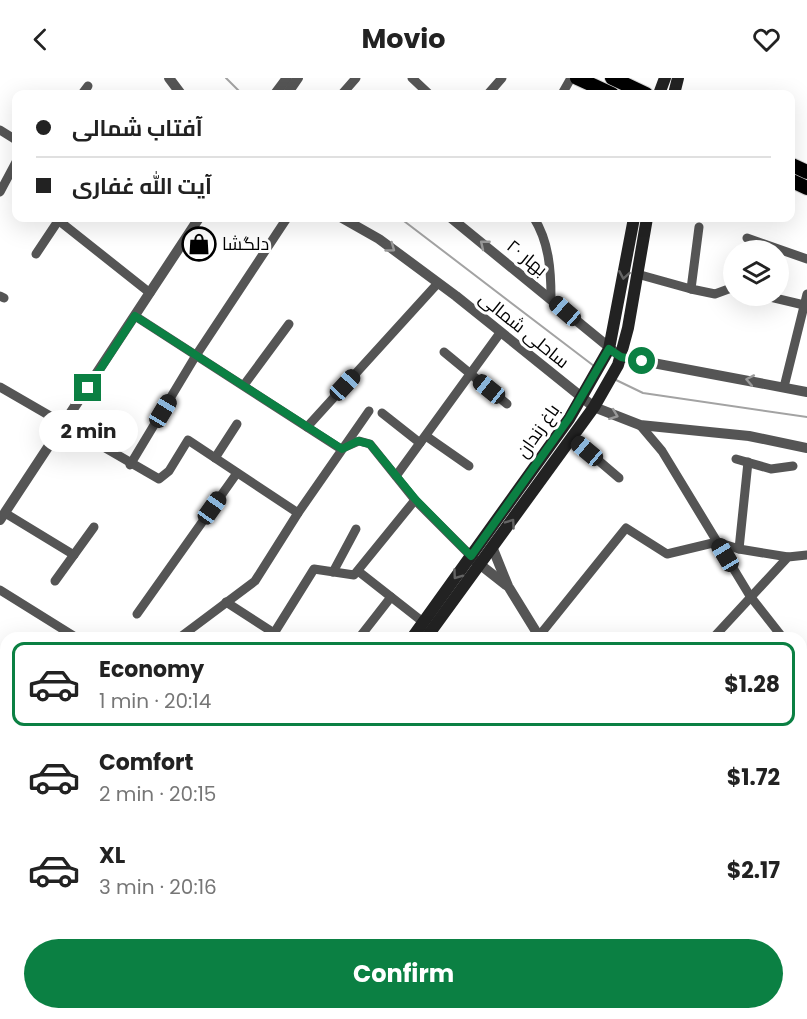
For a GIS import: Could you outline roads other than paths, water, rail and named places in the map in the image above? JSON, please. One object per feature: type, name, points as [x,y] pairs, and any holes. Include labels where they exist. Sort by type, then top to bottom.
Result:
[{"type":"main road","points":[[577,78],[603,90]]},
{"type":"main road","points":[[612,78],[638,90]]},
{"type":"main road","name":"باغ زندان","points":[[416,632],[585,394],[607,353],[632,222]]},
{"type":"main road","name":"باغ زندان","points":[[431,632],[572,438],[597,402],[619,361],[638,274],[646,222]]},
{"type":"street","points":[[284,88],[298,78]]},
{"type":"street","points":[[346,90],[356,78]]},
{"type":"street","points":[[412,78],[425,90]]},
{"type":"street","points":[[492,90],[502,78]]},
{"type":"street","points":[[0,192],[12,170]]},
{"type":"street","points":[[36,254],[57,222]]},
{"type":"street","points":[[63,222],[150,293]]},
{"type":"street","points":[[74,555],[2,517],[197,222]]},
{"type":"street","points":[[130,465],[195,357],[284,222]]},
{"type":"street","name":"ساحلی شمالی","points":[[349,222],[379,239],[500,333],[585,394],[640,425],[749,436],[807,448]]},
{"type":"street","name":"بهار ۲۰","points":[[456,222],[551,298],[607,353],[619,361]]},
{"type":"street","points":[[536,222],[551,265],[551,298]]},
{"type":"street","points":[[690,289],[699,227]]},
{"type":"street","points":[[747,238],[807,259]]},
{"type":"street","points":[[638,274],[690,289],[715,294],[723,291]]},
{"type":"street","points":[[307,427],[438,283]]},
{"type":"street","points":[[784,387],[807,294]]},
{"type":"street","points":[[789,301],[804,305]]},
{"type":"street","points":[[135,316],[195,357],[342,449]]},
{"type":"street","points":[[243,385],[289,324]]},
{"type":"street","points":[[396,476],[500,333]]},
{"type":"street","points":[[444,352],[507,404]]},
{"type":"street","points":[[619,361],[807,392]]},
{"type":"street","points":[[0,387],[130,465],[159,479],[169,471],[188,440],[297,513]]},
{"type":"street","points":[[187,632],[255,580],[297,513],[369,411]]},
{"type":"street","points":[[382,413],[468,466]]},
{"type":"street","points":[[215,459],[237,424]]},
{"type":"street","points":[[640,425],[662,451],[750,596],[778,632]]},
{"type":"street","points":[[572,438],[619,478]]},
{"type":"street","points":[[342,449],[358,441],[370,444],[416,500],[471,556],[508,586]]},
{"type":"street","points":[[736,459],[771,469],[793,466]]},
{"type":"street","points":[[739,549],[747,462]]},
{"type":"street","points":[[136,614],[237,473]]},
{"type":"street","points":[[275,632],[314,569],[354,575],[416,500]]},
{"type":"street","points":[[55,581],[94,527]]},
{"type":"street","points":[[544,632],[626,528],[667,554],[717,542],[739,549],[788,557],[807,555]]},
{"type":"street","points":[[333,572],[356,529]]},
{"type":"street","points":[[493,549],[508,586],[537,632]]},
{"type":"street","points":[[718,632],[788,557]]},
{"type":"street","points":[[358,571],[423,622]]},
{"type":"street","points":[[0,590],[67,632]]},
{"type":"street","points":[[364,632],[391,597]]},
{"type":"street","points":[[226,602],[269,632]]},
{"type":"waterway","points":[[226,78],[238,90]]},
{"type":"waterway","points":[[405,222],[594,366]]},
{"type":"waterway","points":[[614,379],[643,393],[807,417]]},
{"type":"place","name":"دلگشا","points":[[199,244]]}]
